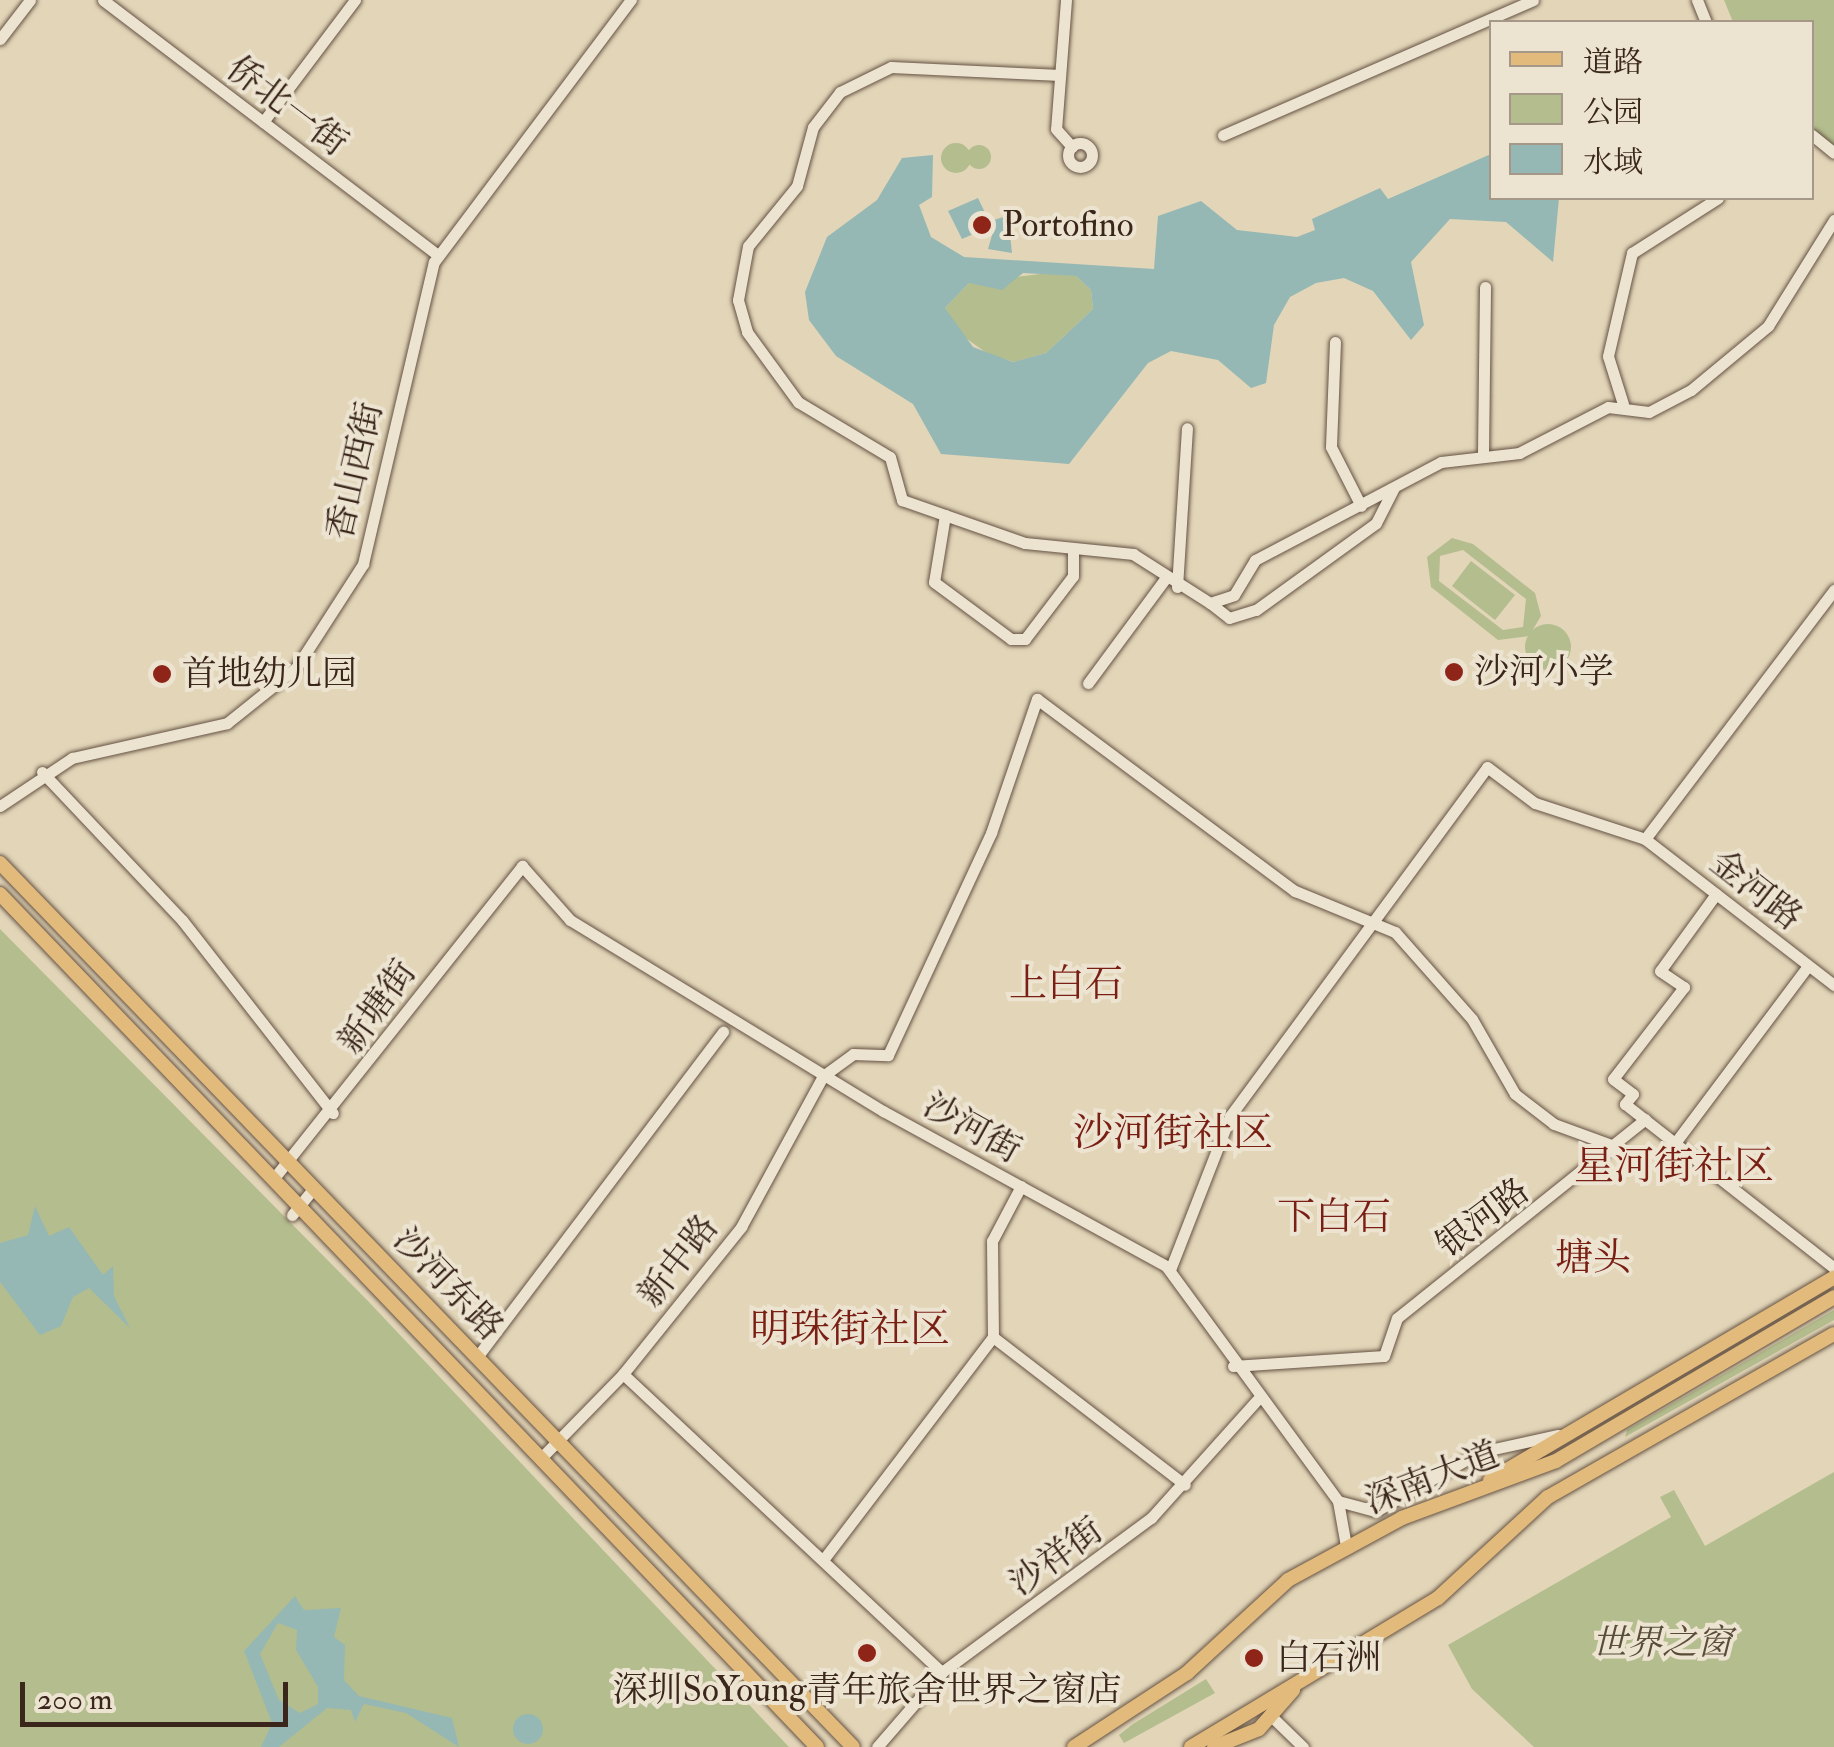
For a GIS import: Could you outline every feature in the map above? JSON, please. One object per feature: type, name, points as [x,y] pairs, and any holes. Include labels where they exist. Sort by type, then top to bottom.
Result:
[{"type":"main road","name":"沙河东路","points":[[0,863],[853,1747]]},
{"type":"main road","name":"沙河东路","points":[[0,894],[274,1178],[296,1210],[543,1456],[817,1747]]},
{"type":"main road","points":[[1455,1500],[1568,1430],[1834,1277]]},
{"type":"main road","name":"深南大道","points":[[1074,1747],[1186,1673],[1271,1591],[1346,1546],[1539,1470],[1834,1297]]},
{"type":"main road","name":"深南大道","points":[[1190,1747],[1294,1689],[1451,1589],[1548,1497],[1834,1334]]},
{"type":"main road","points":[[1539,1470],[1534,1490],[1548,1497]]},
{"type":"main road","points":[[1214,1747],[1271,1716],[1294,1689]]},
{"type":"street","points":[[0,39],[30,0]]},
{"type":"street","name":"侨北一街","points":[[103,0],[438,255]]},
{"type":"street","points":[[263,122],[356,0]]},
{"type":"street","name":"香山西街","points":[[0,806],[42,772],[211,730],[258,705],[296,668],[363,564],[438,255],[631,0]]},
{"type":"street","points":[[1066,0],[1056,129],[1072,146]]},
{"type":"street","points":[[1223,135],[1534,0]]},
{"type":"street","points":[[1060,76],[891,68],[858,80],[824,109],[797,186],[742,263],[738,300],[747,332],[776,381],[890,457],[902,500],[1073,550],[1133,554],[1165,579],[1210,602],[1228,618],[1256,610],[1376,524],[1394,488]]},
{"type":"street","points":[[1814,137],[1834,153]]},
{"type":"street","points":[[1624,404],[1608,356],[1632,253],[1715,200]]},
{"type":"street","points":[[1210,602],[1234,594],[1255,560],[1394,488],[1483,453],[1540,446],[1624,404],[1649,412],[1720,368],[1785,304],[1834,220]]},
{"type":"street","points":[[1483,453],[1485,288]]},
{"type":"street","points":[[1335,342],[1331,447],[1361,506]]},
{"type":"street","points":[[1178,587],[1187,428]]},
{"type":"street","points":[[945,515],[934,582],[1012,639],[1025,639],[1073,576],[1073,550]]},
{"type":"street","points":[[1088,682],[1165,579]]},
{"type":"street","points":[[1645,839],[1834,590]]},
{"type":"street","points":[[823,1076],[853,1054],[888,1055],[991,832],[1037,699],[1295,891],[1379,922],[1472,1018],[1524,1102],[1614,1146]]},
{"type":"street","name":"金河路","points":[[1379,922],[1487,767],[1534,803],[1645,839],[1829,982]]},
{"type":"street","points":[[42,772],[182,920],[334,1112]]},
{"type":"street","name":"新塘街","points":[[274,1178],[334,1112],[522,866]]},
{"type":"street","name":"沙河街","points":[[522,866],[570,920],[786,1045],[823,1076],[1170,1270],[1257,1400],[1338,1501]]},
{"type":"street","points":[[1716,894],[1660,970],[1684,987],[1614,1079],[1633,1094],[1626,1104],[1834,1268]]},
{"type":"street","points":[[1170,1270],[1230,1116],[1324,981],[1379,922]]},
{"type":"street","points":[[1675,1143],[1808,966]]},
{"type":"street","points":[[1829,982],[1834,966]]},
{"type":"street","points":[[477,1357],[724,1032]]},
{"type":"street","name":"新中路","points":[[543,1456],[624,1374],[741,1227],[823,1076]]},
{"type":"street","name":"银河路","points":[[1233,1366],[1377,1360],[1396,1318],[1645,1119]]},
{"type":"street","points":[[823,1560],[993,1337],[992,1241],[1021,1186]]},
{"type":"street","points":[[296,1210],[314,1188]]},
{"type":"street","points":[[993,1337],[1185,1486]]},
{"type":"street","points":[[624,1374],[942,1672]]},
{"type":"street","name":"沙祥街","points":[[878,1747],[942,1672],[1108,1555],[1185,1486],[1257,1400]]},
{"type":"street","points":[[1346,1546],[1338,1501],[1376,1511],[1480,1452],[1568,1430]]},
{"type":"street","points":[[1271,1716],[1303,1747]]},
{"type":"green space","points":[[1724,0],[1834,0],[1834,146],[1814,131],[1814,20],[1732,20]]},
{"type":"green space","points":[[956,143],[970,152],[971,158],[962,172],[956,173],[942,164],[941,158],[950,144]]},
{"type":"green space","points":[[979,145],[991,157],[979,169],[967,157]]},
{"type":"green space","points":[[1048,273],[1076,276],[1091,290],[1093,309],[1046,353],[1014,362],[988,354],[956,331],[945,308],[969,283]]},
{"type":"green space","points":[[1452,538],[1473,544],[1535,593],[1541,616],[1529,636],[1498,640],[1431,587],[1427,557]],"holes":[[[1463,550],[1526,599],[1523,627],[1503,630],[1439,581],[1440,556]]]},
{"type":"green space","points":[[1471,561],[1515,595],[1495,620],[1452,586]]},
{"type":"green space","points":[[1548,624],[1564,631],[1571,647],[1564,663],[1548,670],[1532,663],[1525,647],[1532,631]]},
{"type":"green space","points":[[0,929],[367,1300],[789,1747],[0,1747]]},
{"type":"green space","points":[[1834,1310],[1834,1320],[1625,1437],[1627,1430]]},
{"type":"green space","name":"世界之窗","points":[[1834,1472],[1834,1747],[1534,1747],[1472,1689],[1448,1645],[1671,1517],[1660,1497],[1674,1490],[1705,1546]]},
{"type":"green space","points":[[1206,1679],[1215,1693],[1124,1743],[1119,1735],[1133,1724]]},
{"type":"water","points":[[933,155],[932,197],[919,205],[931,237],[964,257],[1154,269],[1158,216],[1201,201],[1237,230],[1297,237],[1315,230],[1312,219],[1380,188],[1388,199],[1489,155],[1489,200],[1559,200],[1553,262],[1506,222],[1450,219],[1411,262],[1424,325],[1411,340],[1373,291],[1344,278],[1316,283],[1290,297],[1274,325],[1266,383],[1251,388],[1218,360],[1171,351],[1148,363],[1069,464],[941,454],[913,404],[836,356],[809,320],[805,292],[827,237],[877,200],[902,158]],"holes":[[[1023,273],[1076,276],[1091,290],[1093,309],[1046,353],[1013,362],[973,347],[945,308],[969,283],[1002,290]]]},
{"type":"water","name":"Portofino","points":[[978,198],[989,221],[1008,216],[1012,253],[988,249],[993,232],[985,229],[962,239],[948,211]]},
{"type":"water","points":[[35,1206],[49,1236],[69,1227],[103,1275],[113,1266],[114,1296],[130,1328],[89,1288],[73,1297],[61,1326],[40,1335],[0,1282],[0,1243],[28,1235]]},
{"type":"water","points":[[295,1596],[304,1610],[341,1608],[334,1637],[345,1645],[344,1680],[359,1696],[452,1718],[459,1747],[406,1713],[364,1704],[355,1722],[351,1710],[327,1708],[279,1747],[261,1747],[272,1723],[244,1651]],"holes":[[[278,1623],[297,1630],[296,1650],[318,1687],[318,1704],[300,1713],[279,1700],[260,1654]]]},
{"type":"water","points":[[528,1714],[538,1719],[543,1729],[538,1739],[528,1744],[518,1739],[513,1729],[518,1719]]},
{"type":"place","name":"Portofino","points":[[982,225]]},
{"type":"place","name":"沙河小学","points":[[1454,672]]},
{"type":"place","name":"首地幼儿园","points":[[162,674]]},
{"type":"place","name":"深圳SoYoung青年旅舍世界之窗店","points":[[867,1653]]},
{"type":"place","name":"白石洲","points":[[1254,1658]]},
{"type":"district","name":"上白石","points":[[1066,985]]},
{"type":"district","name":"沙河街社区","points":[[1173,1134]]},
{"type":"district","name":"星河街社区","points":[[1674,1167]]},
{"type":"district","name":"下白石","points":[[1334,1218]]},
{"type":"district","name":"塘头","points":[[1593,1259]]},
{"type":"district","name":"明珠街社区","points":[[850,1330]]}]
